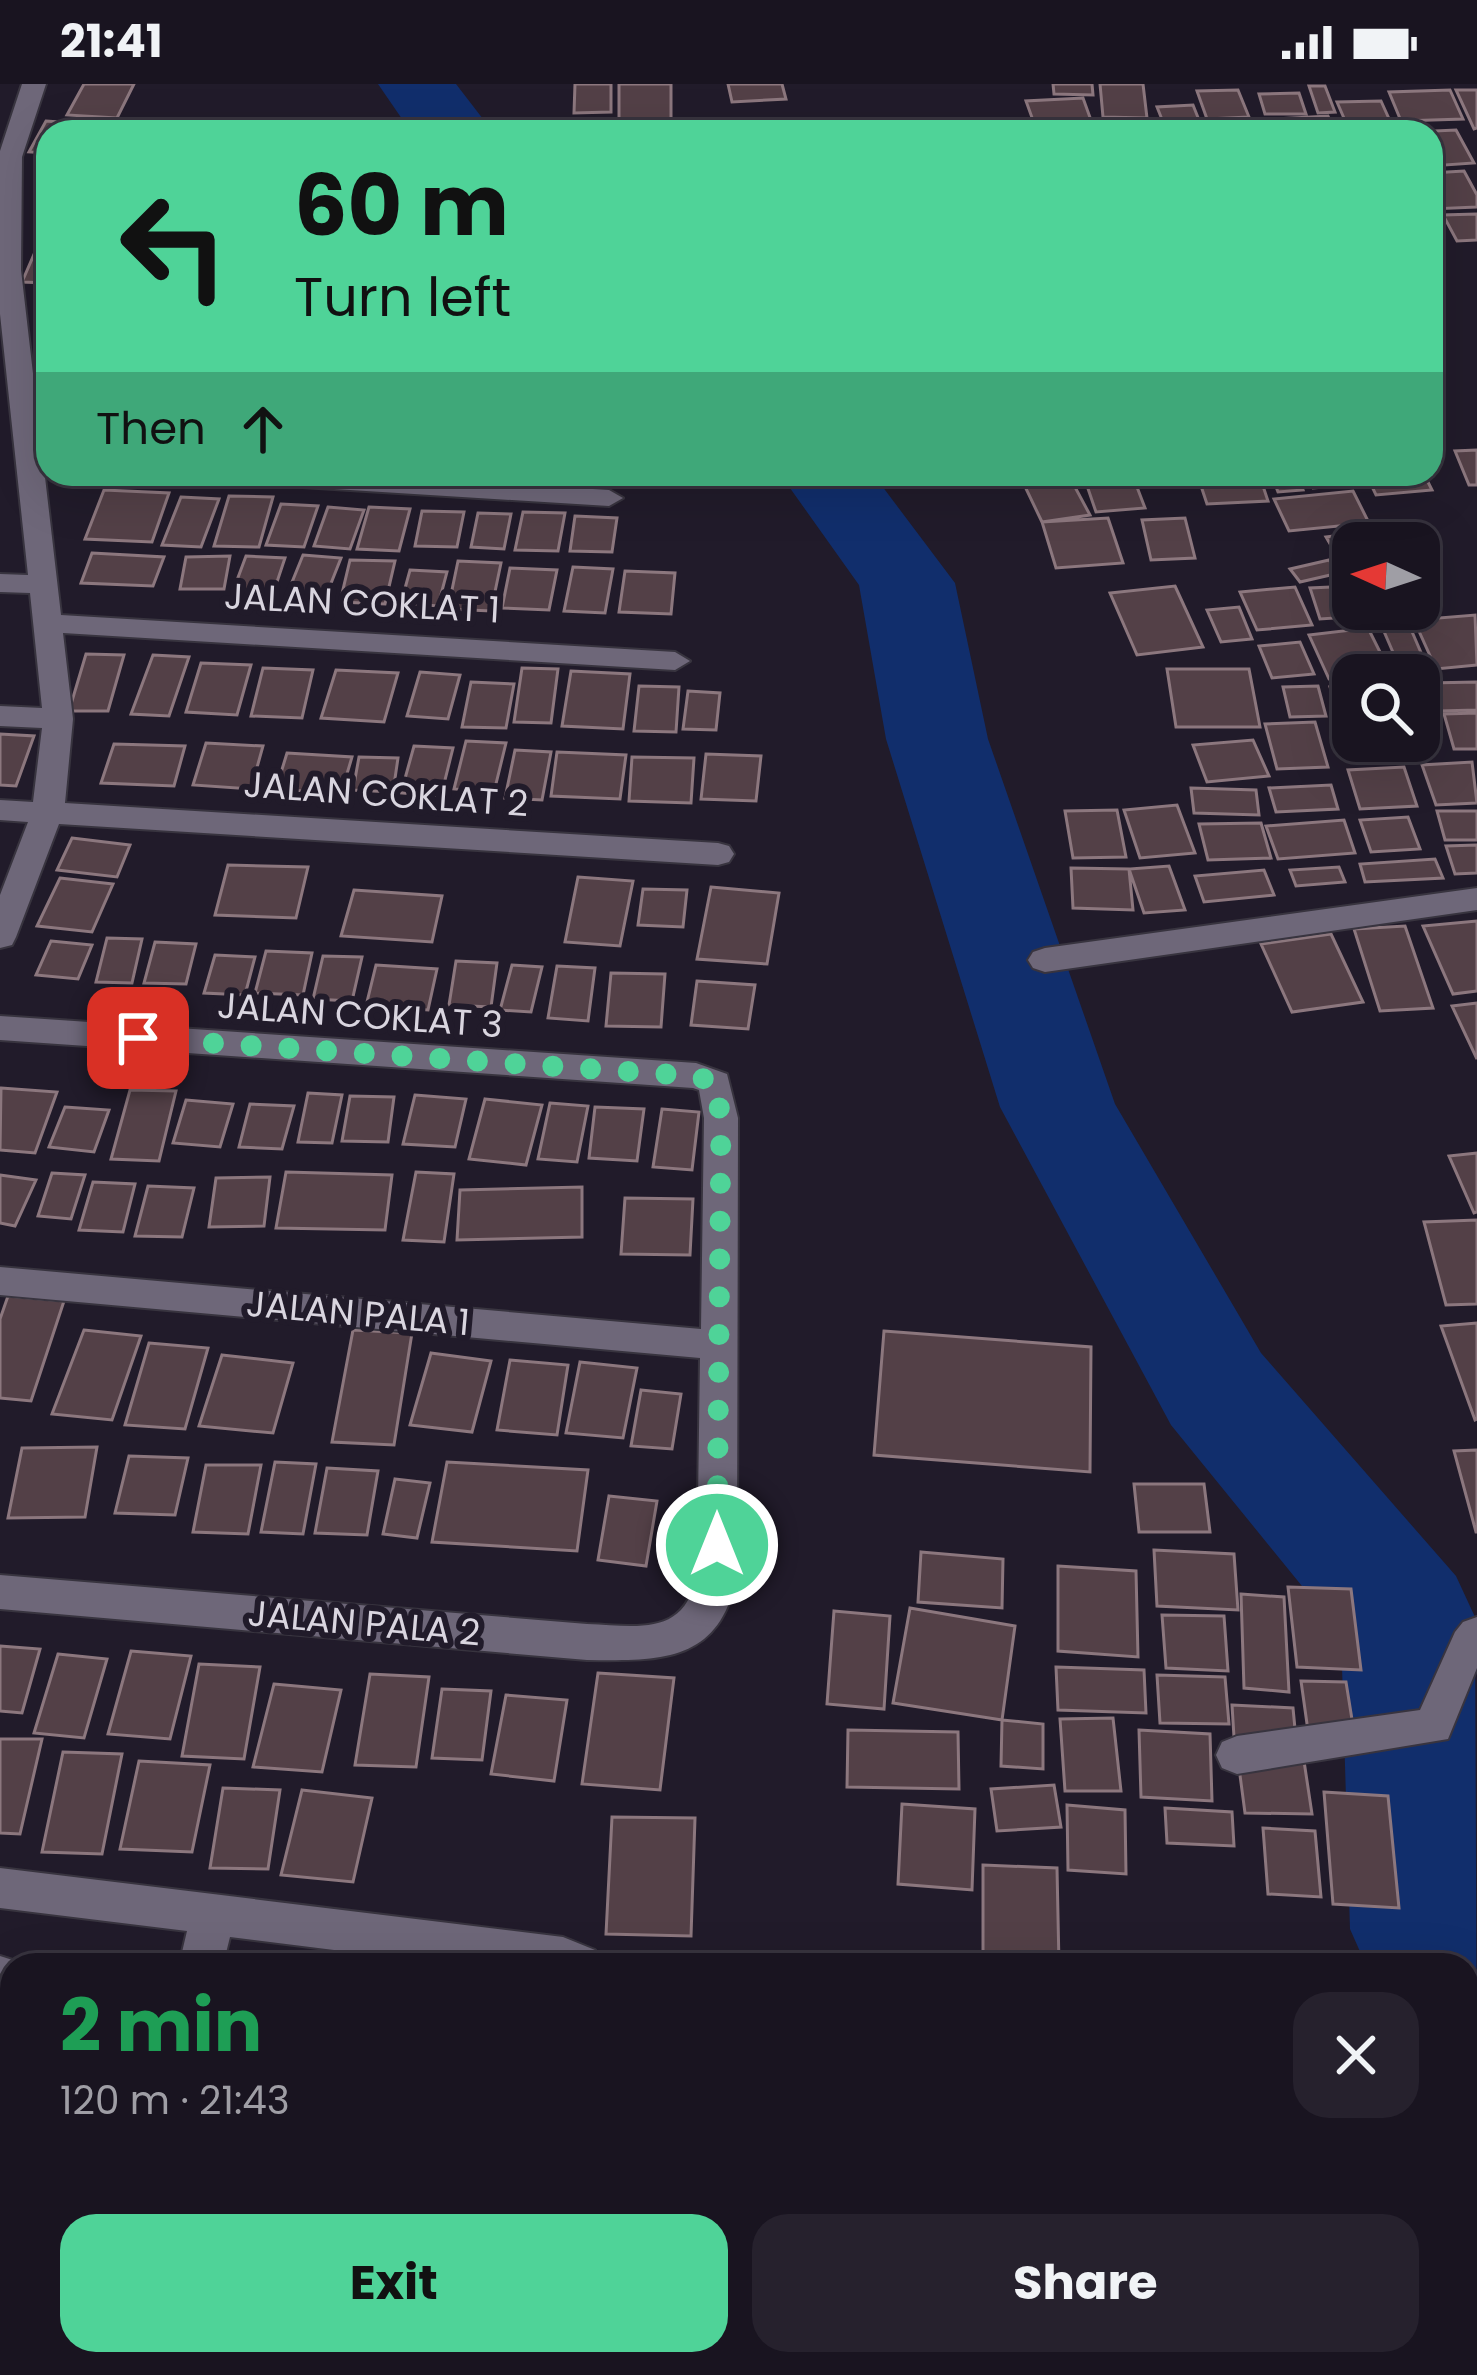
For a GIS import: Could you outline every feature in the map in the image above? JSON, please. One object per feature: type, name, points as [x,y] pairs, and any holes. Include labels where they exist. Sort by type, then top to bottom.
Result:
[{"type":"street","points":[[34,84],[13,144],[22,185],[8,302],[13,429],[36,459]]},
{"type":"street","points":[[8,302],[36,313]]},
{"type":"street","points":[[0,937],[48,812],[58,719],[45,623],[40,486]]},
{"type":"street","points":[[407,486],[609,499]]},
{"type":"street","points":[[0,583],[43,585]]},
{"type":"street","name":"JALAN COKLAT 1","points":[[45,623],[675,661]]},
{"type":"street","points":[[0,716],[58,719]]},
{"type":"street","name":"JALAN COKLAT 2","points":[[0,810],[718,854]]},
{"type":"street","points":[[1046,960],[1477,899]]},
{"type":"street","name":"JALAN COKLAT 3","points":[[0,1028],[696,1076],[715,1083],[720,1096],[716,1345]]},
{"type":"street","name":"JALAN PALA 1","points":[[0,1281],[716,1345]]},
{"type":"street","name":"JALAN PALA 2","points":[[0,1592],[631,1643],[674,1638],[702,1622],[715,1604],[716,1345]]},
{"type":"street","points":[[1237,1755],[1318,1747],[1432,1726],[1450,1696],[1460,1653],[1477,1634]]},
{"type":"street","points":[[0,1888],[492,1953]]},
{"type":"street","points":[[204,1953],[213,1916]]},
{"type":"building","points":[[84,84],[134,84],[117,118],[67,115]]},
{"type":"building","points":[[575,84],[611,84],[611,112],[574,113]]},
{"type":"building","points":[[619,84],[671,84],[671,120],[619,120]]},
{"type":"building","points":[[728,84],[782,84],[786,99],[732,102]]},
{"type":"building","points":[[1053,84],[1092,84],[1093,95],[1054,94]]},
{"type":"building","points":[[1100,84],[1143,84],[1147,118],[1103,117]]},
{"type":"building","points":[[1309,86],[1325,86],[1335,112],[1318,113]]},
{"type":"building","points":[[1238,90],[1249,117],[1207,119],[1197,91]]},
{"type":"building","points":[[1450,90],[1463,119],[1401,120],[1389,92]]},
{"type":"building","points":[[1456,90],[1477,90],[1477,128],[1474,129]]},
{"type":"building","points":[[1299,93],[1306,114],[1265,114],[1259,94]]},
{"type":"building","points":[[1083,98],[1091,120],[1033,120],[1026,101]]},
{"type":"building","points":[[1381,101],[1390,120],[1345,120],[1337,102]]},
{"type":"building","points":[[1193,105],[1199,120],[1162,120],[1157,107]]},
{"type":"building","points":[[1328,116],[1330,120],[1259,120]]},
{"type":"building","points":[[1456,130],[1474,163],[1443,165],[1443,131]]},
{"type":"building","points":[[1464,171],[1477,195],[1477,207],[1443,208],[1443,172]]},
{"type":"building","points":[[1477,214],[1477,240],[1457,241],[1443,215]]},
{"type":"building","points":[[35,252],[36,252],[36,283],[22,282]]},
{"type":"building","points":[[1477,450],[1477,485],[1469,485],[1455,451]]},
{"type":"building","points":[[1025,486],[1074,486],[1090,515],[1042,522]]},
{"type":"building","points":[[1087,486],[1137,486],[1145,508],[1096,512]]},
{"type":"building","points":[[1201,486],[1263,486],[1268,501],[1207,504]]},
{"type":"building","points":[[1276,486],[1302,486],[1303,490],[1278,492]]},
{"type":"building","points":[[1372,486],[1430,486],[1432,490],[1376,495]]},
{"type":"building","points":[[104,490],[169,493],[152,542],[85,539]]},
{"type":"building","points":[[1353,491],[1368,522],[1332,522],[1332,527],[1289,531],[1274,499]]},
{"type":"building","points":[[229,496],[273,497],[259,547],[214,546]]},
{"type":"building","points":[[181,497],[219,499],[201,547],[162,545]]},
{"type":"building","points":[[281,504],[318,506],[304,547],[266,545]]},
{"type":"building","points":[[328,507],[364,510],[350,549],[314,546]]},
{"type":"building","points":[[369,507],[410,509],[399,551],[357,549]]},
{"type":"building","points":[[422,511],[464,512],[457,547],[415,546]]},
{"type":"building","points":[[523,512],[565,513],[558,551],[515,550]]},
{"type":"building","points":[[478,513],[511,514],[504,549],[471,547]]},
{"type":"building","points":[[575,516],[617,518],[612,552],[570,551]]},
{"type":"building","points":[[1108,518],[1123,563],[1056,568],[1042,522]]},
{"type":"building","points":[[1185,518],[1195,558],[1151,560],[1142,520]]},
{"type":"building","points":[[92,553],[164,557],[153,586],[81,583]]},
{"type":"building","points":[[303,555],[341,558],[324,601],[286,597]]},
{"type":"building","points":[[230,556],[224,589],[180,589],[186,557]]},
{"type":"building","points":[[246,556],[285,558],[273,594],[233,591]]},
{"type":"building","points":[[350,560],[395,561],[385,604],[340,602]]},
{"type":"building","points":[[1329,560],[1332,575],[1300,582],[1290,569]]},
{"type":"building","points":[[458,561],[501,563],[491,611],[448,609]]},
{"type":"building","points":[[573,567],[613,569],[605,613],[564,611]]},
{"type":"building","points":[[510,568],[557,570],[549,610],[502,608]]},
{"type":"building","points":[[410,570],[447,572],[438,606],[401,603]]},
{"type":"building","points":[[625,571],[675,573],[671,614],[619,612]]},
{"type":"building","points":[[1175,586],[1203,647],[1137,655],[1110,593]]},
{"type":"building","points":[[1295,587],[1312,625],[1257,630],[1240,592]]},
{"type":"building","points":[[1332,587],[1332,618],[1320,619],[1310,588]]},
{"type":"building","points":[[1239,607],[1252,639],[1221,642],[1207,610]]},
{"type":"building","points":[[1475,615],[1477,665],[1440,669],[1440,654],[1429,654],[1418,630],[1440,630],[1440,618]]},
{"type":"building","points":[[1369,630],[1381,654],[1332,654],[1329,679],[1309,635]]},
{"type":"building","points":[[1383,630],[1411,630],[1422,654],[1394,654]]},
{"type":"building","points":[[1300,642],[1314,674],[1272,678],[1259,646]]},
{"type":"building","points":[[86,654],[124,655],[108,711],[69,711]]},
{"type":"building","points":[[153,655],[189,657],[169,716],[131,714]]},
{"type":"building","points":[[201,663],[251,665],[237,715],[186,712]]},
{"type":"building","points":[[263,668],[313,670],[302,718],[251,716]]},
{"type":"building","points":[[522,668],[558,669],[551,723],[514,722]]},
{"type":"building","points":[[1167,669],[1249,669],[1260,727],[1176,727]]},
{"type":"building","points":[[336,670],[398,673],[384,722],[321,718]]},
{"type":"building","points":[[571,671],[630,674],[623,729],[562,726]]},
{"type":"building","points":[[420,672],[460,675],[448,719],[407,716]]},
{"type":"building","points":[[471,682],[514,684],[506,728],[462,727]]},
{"type":"building","points":[[1477,682],[1477,710],[1440,711],[1440,683]]},
{"type":"building","points":[[639,686],[679,687],[676,732],[634,731]]},
{"type":"building","points":[[1318,686],[1326,716],[1290,717],[1283,687]]},
{"type":"building","points":[[688,691],[720,693],[716,730],[683,729]]},
{"type":"building","points":[[1477,713],[1477,749],[1454,749],[1444,714]]},
{"type":"building","points":[[1315,722],[1328,767],[1277,769],[1265,724]]},
{"type":"building","points":[[0,734],[34,736],[16,786],[0,785]]},
{"type":"building","points":[[1253,740],[1269,776],[1207,782],[1193,745]]},
{"type":"building","points":[[466,741],[506,743],[494,792],[454,789]]},
{"type":"building","points":[[206,743],[263,746],[251,789],[193,785]]},
{"type":"building","points":[[114,744],[185,746],[174,786],[101,783]]},
{"type":"building","points":[[414,746],[453,748],[441,796],[401,793]]},
{"type":"building","points":[[515,750],[551,752],[542,800],[505,798]]},
{"type":"building","points":[[557,752],[626,755],[620,799],[551,796]]},
{"type":"building","points":[[287,753],[352,757],[341,794],[276,789]]},
{"type":"building","points":[[706,754],[761,756],[756,801],[701,799]]},
{"type":"building","points":[[359,757],[398,758],[393,792],[353,790]]},
{"type":"building","points":[[632,757],[694,758],[691,803],[629,801]]},
{"type":"building","points":[[1472,762],[1477,803],[1436,805],[1422,765]]},
{"type":"building","points":[[1404,767],[1417,806],[1360,809],[1348,770]]},
{"type":"building","points":[[1331,785],[1338,809],[1276,812],[1269,788]]},
{"type":"building","points":[[1191,788],[1256,790],[1259,815],[1194,813]]},
{"type":"building","points":[[1177,805],[1195,853],[1140,858],[1124,810]]},
{"type":"building","points":[[1117,810],[1126,857],[1073,858],[1065,811]]},
{"type":"building","points":[[1437,811],[1477,811],[1477,840],[1445,840]]},
{"type":"building","points":[[1408,817],[1420,849],[1371,852],[1360,820]]},
{"type":"building","points":[[1344,820],[1355,853],[1278,859],[1266,826]]},
{"type":"building","points":[[1261,823],[1271,858],[1208,860],[1199,824]]},
{"type":"building","points":[[72,838],[130,845],[117,877],[57,870]]},
{"type":"building","points":[[1477,845],[1477,873],[1455,874],[1446,846]]},
{"type":"building","points":[[1435,859],[1443,878],[1365,882],[1360,864]]},
{"type":"building","points":[[228,865],[308,867],[296,918],[215,915]]},
{"type":"building","points":[[1169,866],[1185,910],[1144,913],[1129,869]]},
{"type":"building","points":[[1339,867],[1345,882],[1296,886],[1290,870]]},
{"type":"building","points":[[1071,868],[1129,869],[1133,910],[1073,908]]},
{"type":"building","points":[[1264,870],[1274,895],[1204,902],[1195,876]]},
{"type":"building","points":[[578,877],[633,881],[620,946],[565,942]]},
{"type":"building","points":[[60,878],[113,884],[92,932],[37,926]]},
{"type":"building","points":[[711,887],[779,893],[767,964],[697,959]]},
{"type":"building","points":[[643,889],[687,890],[683,927],[638,925]]},
{"type":"building","points":[[354,890],[442,896],[432,942],[341,936]]},
{"type":"building","points":[[1477,921],[1477,991],[1453,994],[1423,926]]},
{"type":"building","points":[[1405,926],[1433,1008],[1380,1011],[1354,929]]},
{"type":"building","points":[[1331,934],[1363,1002],[1292,1012],[1261,944]]},
{"type":"building","points":[[107,938],[142,939],[132,983],[96,982]]},
{"type":"building","points":[[51,941],[92,945],[78,979],[36,975]]},
{"type":"building","points":[[155,942],[196,944],[186,984],[144,983]]},
{"type":"building","points":[[266,951],[312,953],[303,995],[255,993]]},
{"type":"building","points":[[215,955],[255,957],[245,995],[204,993]]},
{"type":"building","points":[[323,956],[362,957],[352,1001],[313,999]]},
{"type":"building","points":[[456,961],[497,963],[491,1007],[449,1005]]},
{"type":"building","points":[[376,965],[437,969],[428,1010],[366,1006]]},
{"type":"building","points":[[512,965],[542,967],[531,1012],[500,1010]]},
{"type":"building","points":[[557,966],[595,968],[588,1021],[548,1018]]},
{"type":"building","points":[[611,973],[665,974],[661,1027],[606,1026]]},
{"type":"building","points":[[697,981],[755,985],[748,1029],[691,1025]]},
{"type":"building","points":[[1477,1003],[1477,1059],[1452,1006]]},
{"type":"building","points":[[1,1088],[57,1092],[35,1153],[0,1150]]},
{"type":"building","points":[[130,1090],[176,1091],[159,1161],[111,1159]]},
{"type":"building","points":[[308,1093],[342,1095],[332,1143],[298,1142]]},
{"type":"building","points":[[415,1095],[466,1099],[455,1147],[403,1144]]},
{"type":"building","points":[[350,1096],[394,1097],[388,1142],[342,1141]]},
{"type":"building","points":[[485,1099],[542,1105],[526,1165],[469,1159]]},
{"type":"building","points":[[186,1100],[233,1104],[220,1147],[173,1143]]},
{"type":"building","points":[[550,1103],[588,1106],[577,1162],[538,1159]]},
{"type":"building","points":[[250,1104],[294,1106],[282,1149],[239,1147]]},
{"type":"building","points":[[65,1107],[109,1110],[94,1152],[49,1147]]},
{"type":"building","points":[[595,1107],[644,1109],[637,1161],[589,1158]]},
{"type":"building","points":[[662,1109],[699,1112],[692,1170],[653,1167]]},
{"type":"building","points":[[1477,1153],[1477,1212],[1474,1213],[1449,1156]]},
{"type":"building","points":[[286,1172],[392,1175],[385,1230],[276,1228]]},
{"type":"building","points":[[416,1172],[454,1174],[444,1242],[403,1240]]},
{"type":"building","points":[[52,1173],[85,1175],[71,1219],[38,1216]]},
{"type":"building","points":[[0,1175],[36,1180],[15,1226],[0,1223]]},
{"type":"building","points":[[270,1177],[264,1226],[209,1227],[216,1178]]},
{"type":"building","points":[[93,1182],[135,1184],[123,1232],[79,1230]]},
{"type":"building","points":[[148,1186],[194,1188],[182,1237],[135,1236]]},
{"type":"building","points":[[582,1187],[582,1237],[457,1240],[460,1190]]},
{"type":"building","points":[[625,1198],[693,1199],[690,1255],[621,1254]]},
{"type":"building","points":[[1477,1220],[1477,1304],[1446,1305],[1424,1222]]},
{"type":"building","points":[[8,1296],[64,1301],[31,1401],[0,1398],[0,1319]]},
{"type":"building","points":[[1477,1323],[1477,1419],[1475,1420],[1441,1326]]},
{"type":"building","points":[[84,1330],[141,1336],[112,1420],[52,1414]]},
{"type":"building","points":[[353,1330],[412,1333],[394,1445],[332,1442]]},
{"type":"building","points":[[884,1331],[1091,1347],[1090,1472],[874,1455]]},
{"type":"building","points":[[149,1343],[208,1348],[185,1429],[125,1425]]},
{"type":"building","points":[[431,1353],[491,1361],[472,1432],[410,1425]]},
{"type":"building","points":[[222,1355],[293,1363],[273,1433],[199,1426]]},
{"type":"building","points":[[510,1360],[568,1365],[557,1435],[497,1430]]},
{"type":"building","points":[[580,1362],[637,1368],[623,1438],[566,1433]]},
{"type":"building","points":[[641,1390],[681,1394],[672,1449],[631,1446]]},
{"type":"building","points":[[97,1447],[85,1517],[8,1518],[22,1448]]},
{"type":"building","points":[[1477,1450],[1477,1532],[1476,1532],[1454,1451]]},
{"type":"building","points":[[129,1456],[188,1458],[175,1515],[115,1513]]},
{"type":"building","points":[[275,1462],[316,1464],[303,1534],[261,1532]]},
{"type":"building","points":[[447,1462],[588,1470],[577,1551],[432,1542]]},
{"type":"building","points":[[206,1465],[261,1465],[248,1534],[193,1532]]},
{"type":"building","points":[[327,1468],[378,1471],[367,1535],[315,1533]]},
{"type":"building","points":[[395,1479],[430,1483],[417,1538],[383,1534]]},
{"type":"building","points":[[1134,1484],[1204,1484],[1210,1532],[1139,1532]]},
{"type":"building","points":[[609,1496],[657,1501],[646,1566],[598,1560]]},
{"type":"building","points":[[675,1517],[700,1518],[696,1567],[671,1566]]},
{"type":"building","points":[[1154,1550],[1234,1554],[1238,1610],[1157,1606]]},
{"type":"building","points":[[921,1552],[1003,1559],[1002,1608],[918,1602]]},
{"type":"building","points":[[1058,1566],[1136,1571],[1138,1657],[1058,1651]]},
{"type":"building","points":[[1288,1587],[1351,1589],[1361,1670],[1297,1667]]},
{"type":"building","points":[[1241,1594],[1284,1597],[1289,1692],[1244,1688]]},
{"type":"building","points":[[910,1608],[1015,1626],[1002,1720],[893,1703]]},
{"type":"building","points":[[834,1611],[890,1616],[884,1709],[827,1704]]},
{"type":"building","points":[[1162,1615],[1224,1616],[1228,1671],[1166,1668]]},
{"type":"building","points":[[0,1646],[40,1649],[22,1713],[0,1711]]},
{"type":"building","points":[[131,1651],[191,1656],[170,1739],[108,1734]]},
{"type":"building","points":[[58,1654],[107,1659],[84,1738],[34,1733]]},
{"type":"building","points":[[199,1664],[260,1667],[244,1759],[182,1756]]},
{"type":"building","points":[[1056,1667],[1144,1670],[1146,1713],[1058,1710]]},
{"type":"building","points":[[598,1673],[674,1678],[660,1790],[582,1784]]},
{"type":"building","points":[[370,1674],[429,1677],[416,1767],[355,1765]]},
{"type":"building","points":[[1157,1675],[1225,1677],[1229,1724],[1160,1723]]},
{"type":"building","points":[[1301,1681],[1346,1682],[1354,1732],[1308,1731]]},
{"type":"building","points":[[274,1684],[341,1690],[322,1772],[253,1767]]},
{"type":"building","points":[[442,1689],[491,1691],[482,1760],[432,1758]]},
{"type":"building","points":[[506,1695],[567,1700],[554,1781],[491,1774]]},
{"type":"building","points":[[1232,1705],[1293,1708],[1296,1739],[1234,1737]]},
{"type":"building","points":[[1113,1718],[1121,1791],[1065,1791],[1060,1719]]},
{"type":"building","points":[[1002,1720],[1043,1724],[1043,1769],[1001,1766]]},
{"type":"building","points":[[848,1730],[958,1732],[959,1789],[847,1787]]},
{"type":"building","points":[[1139,1730],[1210,1734],[1212,1801],[1141,1797]]},
{"type":"building","points":[[0,1739],[42,1739],[20,1834],[0,1833]]},
{"type":"building","points":[[63,1752],[122,1754],[102,1854],[42,1852]]},
{"type":"building","points":[[1238,1760],[1304,1761],[1312,1814],[1245,1813]]},
{"type":"building","points":[[139,1761],[210,1765],[192,1852],[120,1849]]},
{"type":"building","points":[[1054,1785],[1061,1827],[997,1831],[991,1789]]},
{"type":"building","points":[[223,1788],[280,1790],[268,1869],[210,1868]]},
{"type":"building","points":[[302,1790],[372,1798],[353,1882],[281,1875]]},
{"type":"building","points":[[1324,1792],[1388,1796],[1399,1908],[1333,1904]]},
{"type":"building","points":[[902,1804],[975,1809],[972,1890],[898,1884]]},
{"type":"building","points":[[1067,1805],[1125,1810],[1126,1874],[1068,1870]]},
{"type":"building","points":[[1165,1808],[1232,1812],[1234,1846],[1167,1843]]},
{"type":"building","points":[[612,1817],[695,1818],[691,1936],[606,1934]]},
{"type":"building","points":[[1263,1828],[1315,1831],[1321,1897],[1268,1894]]},
{"type":"building","points":[[983,1865],[1057,1868],[1059,1953],[983,1953]]},
{"type":"waterway","points":[[417,84],[443,120]]},
{"type":"waterway","points":[[835,486],[907,583],[937,739],[1058,1107],[1216,1389],[1408,1617],[1423,1929],[1434,1953]]},
{"type":"route","points":[[138,1038],[696,1076],[715,1083],[721,1118],[717,1545]]}]
